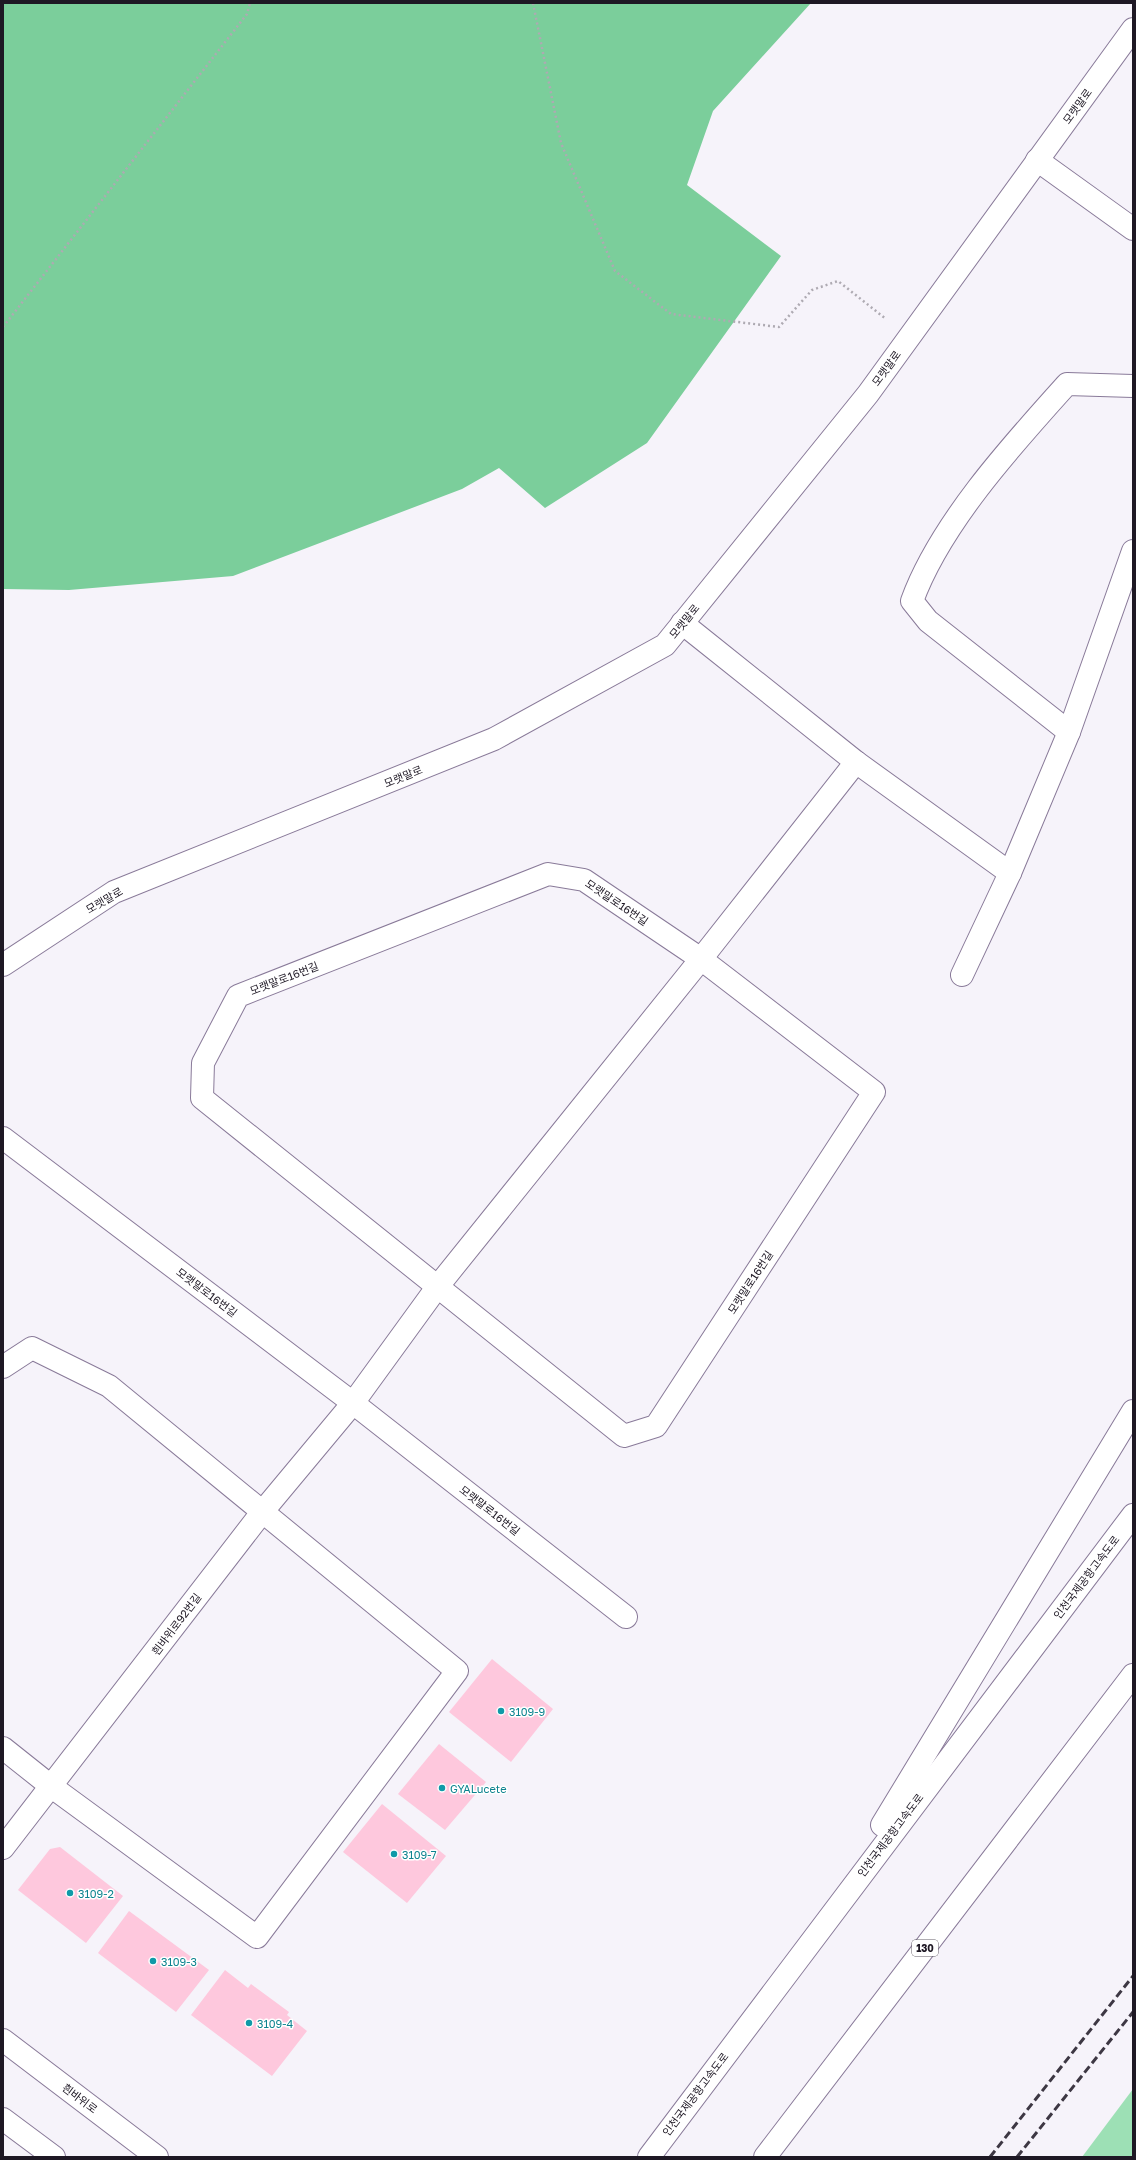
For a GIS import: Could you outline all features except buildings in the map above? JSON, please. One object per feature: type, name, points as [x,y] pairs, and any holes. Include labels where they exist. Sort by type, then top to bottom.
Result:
[{"type":"main road","name":"모랫말로","points":[[3,965],[114,892],[494,739],[665,645],[868,394],[1133,29]]},
{"type":"main road","points":[[1037,160],[1133,229]]},
{"type":"main road","points":[[1069,732],[928,621],[912,601],[921,576],[939,545],[969,502],[1019,437],[1067,384],[1133,386]]},
{"type":"main road","points":[[962,976],[1010,873],[1069,732],[1133,551]]},
{"type":"main road","points":[[682,623],[856,762],[1010,873]]},
{"type":"main road","points":[[353,1403],[438,1286],[701,959],[856,762]]},
{"type":"main road","name":"모랫말로16번길","points":[[548,874],[584,880],[701,959],[874,1092],[656,1426],[624,1436],[438,1286],[202,1098],[203,1063],[238,996],[548,874]]},
{"type":"main road","name":"모랫말로16번길","points":[[3,1138],[353,1403],[626,1617]]},
{"type":"main road","points":[[3,1367],[32,1348],[109,1386],[263,1510],[457,1671],[256,1937],[52,1787],[3,1748]]},
{"type":"main road","name":"흰바위로92번길","points":[[3,1848],[52,1787],[263,1510],[353,1403]]},
{"type":"main road","points":[[821,1926],[1133,1411]]},
{"type":"main road","name":"인천국제공항고속도로","points":[[649,2157],[821,1926],[1133,1515]]},
{"type":"main road","name":"130","points":[[766,2157],[1133,1675]]},
{"type":"main road","points":[[1084,1740],[1133,1694]]},
{"type":"main road","name":"흰바위로","points":[[3,2040],[157,2157]]},
{"type":"main road","points":[[3,2119],[54,2157]]},
{"type":"path","points":[[3,327],[247,14],[250,3]]},
{"type":"path","points":[[533,3],[562,143],[615,270],[671,314],[779,327],[812,290],[838,281],[909,337]]},
{"type":"green space","points":[[3,3],[811,3],[713,111],[687,185],[781,256],[647,443],[545,508],[499,468],[462,489],[233,576],[69,590],[3,589]]},
{"type":"green space","points":[[1133,2089],[1133,2157],[1082,2157]]},
{"type":"railway","points":[[990,2157],[1133,1976]]},
{"type":"railway","points":[[1017,2157],[1133,2012]]},
{"type":"place","name":"3109-9","points":[[501,1711]]},
{"type":"place","name":"GYALucete","points":[[442,1788]]},
{"type":"place","name":"3109-7","points":[[394,1854]]},
{"type":"place","name":"3109-2","points":[[70,1893]]},
{"type":"place","name":"3109-3","points":[[153,1961]]},
{"type":"place","name":"3109-4","points":[[249,2023]]}]
